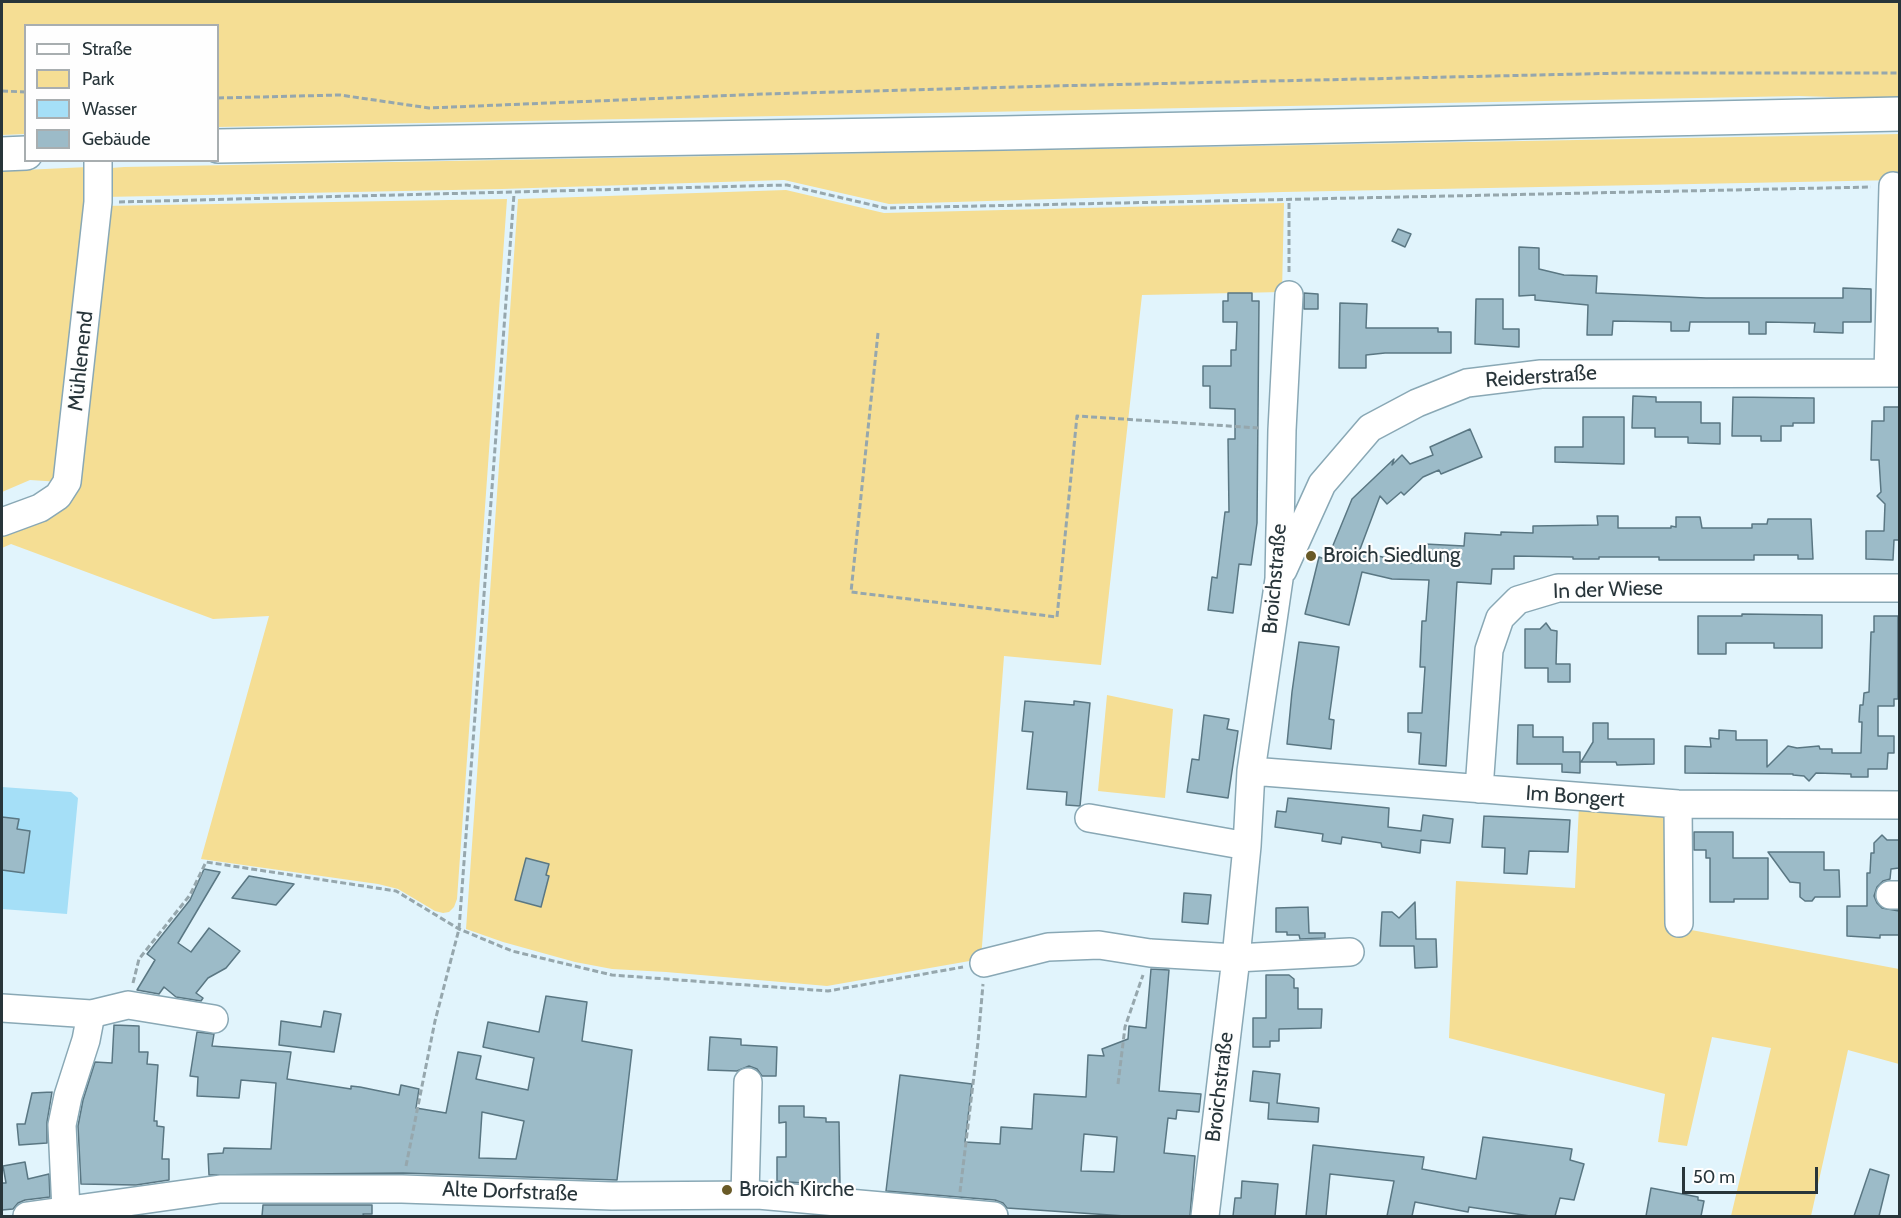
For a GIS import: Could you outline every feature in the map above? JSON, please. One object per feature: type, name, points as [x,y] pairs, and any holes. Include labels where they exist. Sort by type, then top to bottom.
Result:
[{"type":"main road","points":[[219,147],[1899,114]]},
{"type":"main road","points":[[2,154],[24,153]]},
{"type":"street","name":"Mühlenend","points":[[2,522],[40,508],[58,496],[67,482],[98,202],[98,162]]},
{"type":"street","points":[[1893,186],[1893,373]]},
{"type":"street","name":"Broichstraße","points":[[1205,1216],[1236,958],[1251,771],[1279,579],[1282,430],[1289,295]]},
{"type":"street","name":"Reiderstraße","points":[[1279,579],[1322,484],[1370,428],[1417,403],[1467,383],[1541,374],[1893,373]]},
{"type":"street","name":"In der Wiese","points":[[1479,789],[1489,650],[1500,618],[1518,600],[1558,588],[1899,588]]},
{"type":"street","name":"Im Bongert","points":[[1251,771],[1678,804],[1899,805]]},
{"type":"street","points":[[1678,804],[1679,923]]},
{"type":"street","points":[[1089,818],[1246,846]]},
{"type":"street","points":[[984,963],[1048,947],[1100,945],[1150,953],[1236,958],[1350,952]]},
{"type":"street","points":[[2,1008],[91,1014],[128,1005],[214,1019]]},
{"type":"street","points":[[66,1210],[62,1125],[91,1014]]},
{"type":"street","points":[[745,1195],[748,1082]]},
{"type":"street","name":"Alte Dorfstraße","points":[[27,1216],[220,1189],[402,1189],[610,1206],[745,1195],[994,1216]]},
{"type":"path","points":[[219,98],[340,95],[429,108],[763,94],[1064,86],[1626,73],[1899,73]]},
{"type":"path","points":[[2,91],[24,92]]},
{"type":"path","points":[[98,202],[787,185],[885,208],[1893,186]]},
{"type":"path","points":[[402,1189],[435,1021],[459,929],[514,193]]},
{"type":"path","points":[[1289,198],[1289,295]]},
{"type":"path","points":[[878,333],[851,592],[1057,616],[1077,416],[1282,430]]},
{"type":"path","points":[[128,1005],[139,959],[190,895],[206,862],[396,891],[459,929],[512,951],[612,975],[828,991],[984,963],[978,1042],[957,1214]]},
{"type":"path","points":[[1118,1084],[1125,1027],[1150,953]]},
{"type":"green space","points":[[2,2],[1899,2],[1899,99],[1799,96],[219,127],[219,24],[24,24],[24,134],[2,135]]},
{"type":"green space","points":[[1900,134],[1899,180],[1283,192],[889,204],[784,180],[502,189],[104,197],[111,168],[124,167]]},
{"type":"green space","points":[[88,167],[61,482],[30,480],[2,492],[2,171]]},
{"type":"green space","points":[[786,190],[884,213],[1284,203],[1282,292],[1142,295],[1101,665],[1004,656],[981,959],[827,986],[612,969],[575,962],[466,929],[518,199]]},
{"type":"green space","points":[[507,199],[457,899],[454,907],[449,912],[435,911],[398,889],[378,884],[201,859],[269,616],[213,619],[11,544],[2,548],[2,528],[56,504],[101,206]]},
{"type":"green space","points":[[1107,695],[1173,709],[1165,798],[1098,791]]},
{"type":"green space","points":[[1579,806],[1671,817],[1670,926],[1899,969],[1899,1064],[1848,1050],[1811,1216],[1731,1216],[1771,1048],[1712,1037],[1687,1146],[1658,1142],[1665,1094],[1449,1038],[1456,881],[1575,888]]},
{"type":"water","points":[[2,787],[71,792],[78,798],[67,914],[2,909],[2,870],[24,873],[30,832],[17,829],[18,819],[3,817],[2,824]]},
{"type":"building","points":[[1398,229],[1411,234],[1405,247],[1392,241]]},
{"type":"building","points":[[1519,247],[1539,248],[1539,269],[1564,275],[1597,276],[1596,293],[1706,298],[1843,298],[1843,288],[1871,289],[1871,322],[1843,322],[1843,333],[1814,332],[1815,323],[1766,322],[1766,334],[1749,334],[1749,322],[1690,322],[1689,331],[1671,331],[1671,322],[1613,321],[1612,335],[1587,335],[1588,305],[1535,300],[1535,295],[1519,296]]},
{"type":"building","points":[[1228,293],[1252,293],[1252,301],[1259,301],[1257,523],[1251,565],[1239,564],[1233,613],[1208,610],[1212,577],[1217,578],[1225,512],[1229,512],[1228,439],[1235,439],[1235,409],[1210,408],[1210,386],[1203,386],[1203,366],[1231,366],[1231,350],[1236,350],[1237,322],[1223,322],[1223,301],[1228,301]]},
{"type":"building","points":[[1304,293],[1318,294],[1318,309],[1304,309]]},
{"type":"building","points":[[1476,299],[1503,299],[1503,329],[1519,329],[1519,347],[1475,344]]},
{"type":"building","points":[[1340,303],[1367,304],[1366,328],[1438,328],[1438,332],[1451,332],[1451,353],[1366,355],[1366,368],[1339,368]]},
{"type":"building","points":[[1633,396],[1656,397],[1656,402],[1701,402],[1701,423],[1720,423],[1720,444],[1688,443],[1688,437],[1655,437],[1655,428],[1632,428]]},
{"type":"building","points":[[1733,397],[1814,398],[1814,423],[1793,423],[1793,426],[1781,426],[1781,441],[1761,441],[1761,436],[1732,436]]},
{"type":"building","points":[[1884,407],[1899,407],[1899,540],[1894,540],[1893,560],[1866,559],[1866,531],[1884,531],[1885,504],[1877,496],[1881,492],[1879,460],[1871,460],[1872,421],[1884,421]]},
{"type":"building","points":[[1583,417],[1624,417],[1624,464],[1555,462],[1555,447],[1583,447]]},
{"type":"building","points":[[1470,429],[1482,457],[1441,474],[1439,470],[1423,477],[1404,495],[1401,492],[1387,504],[1380,496],[1359,552],[1411,563],[1412,555],[1425,555],[1425,544],[1464,546],[1465,533],[1501,535],[1501,532],[1533,533],[1533,526],[1598,525],[1597,516],[1618,516],[1618,528],[1671,528],[1671,526],[1676,527],[1676,517],[1700,517],[1702,528],[1752,528],[1752,524],[1767,524],[1768,519],[1811,519],[1813,559],[1798,559],[1798,555],[1754,555],[1754,560],[1659,560],[1659,557],[1573,559],[1573,557],[1514,556],[1514,569],[1492,569],[1491,584],[1457,582],[1446,766],[1419,764],[1421,733],[1408,732],[1408,713],[1422,713],[1425,667],[1420,667],[1422,621],[1426,621],[1429,580],[1392,579],[1362,572],[1349,625],[1305,614],[1319,557],[1327,560],[1352,499],[1394,459],[1392,465],[1402,455],[1410,464],[1433,455],[1430,447]]},
{"type":"building","points":[[1742,614],[1822,615],[1822,648],[1774,648],[1774,643],[1726,643],[1726,654],[1698,654],[1698,616],[1742,616]]},
{"type":"building","points":[[1874,616],[1898,616],[1898,699],[1894,699],[1894,706],[1878,706],[1878,736],[1894,736],[1894,753],[1888,753],[1887,769],[1868,769],[1868,777],[1816,773],[1809,781],[1804,776],[1793,774],[1685,773],[1685,746],[1711,747],[1710,738],[1719,739],[1719,730],[1736,731],[1736,740],[1767,740],[1767,767],[1788,746],[1797,748],[1819,746],[1820,749],[1832,749],[1832,753],[1861,753],[1860,705],[1863,705],[1864,693],[1869,692],[1871,632],[1874,632]]},
{"type":"building","points":[[1546,623],[1551,630],[1557,631],[1556,664],[1570,664],[1570,682],[1548,682],[1548,668],[1525,668],[1525,629],[1540,629]]},
{"type":"building","points":[[1299,642],[1339,647],[1329,719],[1334,720],[1331,749],[1287,744]]},
{"type":"building","points":[[1025,701],[1074,705],[1074,701],[1090,703],[1080,806],[1066,805],[1067,792],[1027,789],[1033,732],[1022,731]]},
{"type":"building","points":[[1204,715],[1229,719],[1227,729],[1238,731],[1228,798],[1187,792],[1192,759],[1199,760]]},
{"type":"building","points":[[1593,723],[1608,723],[1608,739],[1654,739],[1654,764],[1617,765],[1616,762],[1581,762],[1593,742]]},
{"type":"building","points":[[1518,725],[1533,725],[1533,737],[1563,737],[1563,752],[1580,752],[1580,773],[1562,772],[1562,764],[1517,764]]},
{"type":"building","points":[[1288,798],[1389,808],[1388,827],[1421,831],[1423,815],[1453,819],[1450,843],[1421,840],[1420,853],[1382,847],[1381,843],[1342,837],[1341,844],[1322,841],[1323,834],[1275,827],[1277,811],[1286,812]]},
{"type":"building","points":[[1484,816],[1570,820],[1568,852],[1529,851],[1527,874],[1504,873],[1505,848],[1482,847]]},
{"type":"building","points":[[2,817],[19,819],[17,829],[30,831],[24,873],[2,870]]},
{"type":"building","points":[[1694,832],[1733,832],[1733,858],[1768,858],[1768,899],[1710,902],[1710,858],[1706,858],[1706,850],[1694,850]]},
{"type":"building","points":[[1882,835],[1887,840],[1899,840],[1899,868],[1891,869],[1890,879],[1883,881],[1877,887],[1874,896],[1882,908],[1899,911],[1899,935],[1880,935],[1880,938],[1847,936],[1847,906],[1867,906],[1867,873],[1870,873],[1871,853],[1874,853],[1874,843]]},
{"type":"building","points":[[1768,852],[1824,852],[1824,870],[1839,870],[1840,897],[1815,897],[1812,901],[1805,901],[1800,897],[1800,883],[1790,882]]},
{"type":"building","points":[[526,858],[549,864],[546,875],[549,876],[541,907],[515,900]]},
{"type":"building","points":[[204,869],[220,872],[178,943],[191,952],[209,928],[240,951],[226,968],[208,978],[196,993],[203,998],[201,1001],[176,997],[164,987],[159,994],[137,990],[155,960],[147,954],[190,900]]},
{"type":"building","points":[[249,876],[294,884],[276,905],[232,898]]},
{"type":"building","points":[[1184,893],[1211,895],[1208,924],[1182,922]]},
{"type":"building","points":[[1415,902],[1416,939],[1436,939],[1437,967],[1415,968],[1414,946],[1380,946],[1382,912],[1392,912],[1399,918]]},
{"type":"building","points":[[1308,907],[1309,933],[1325,933],[1325,938],[1300,939],[1299,935],[1276,932],[1276,908]]},
{"type":"building","points":[[1151,969],[1169,970],[1159,1091],[1201,1094],[1199,1112],[1177,1110],[1176,1119],[1168,1118],[1164,1153],[1195,1156],[1190,1216],[1125,1216],[1007,1208],[1003,1203],[995,1200],[886,1191],[900,1075],[972,1084],[965,1142],[1000,1144],[1001,1127],[1032,1129],[1034,1094],[1086,1097],[1088,1055],[1104,1056],[1102,1049],[1128,1039],[1129,1026],[1146,1028]],"holes":[[[1084,1134],[1117,1137],[1114,1172],[1081,1171]]]},
{"type":"building","points":[[1266,975],[1289,975],[1294,979],[1294,988],[1298,988],[1298,1009],[1322,1009],[1321,1028],[1279,1029],[1279,1041],[1270,1041],[1270,1047],[1253,1047],[1253,1018],[1266,1018]]},
{"type":"building","points":[[546,996],[587,1002],[582,1041],[632,1050],[617,1180],[403,1173],[209,1175],[208,1154],[223,1153],[224,1148],[271,1149],[276,1083],[241,1080],[239,1098],[197,1096],[198,1077],[190,1076],[197,1032],[214,1034],[212,1046],[291,1052],[287,1079],[351,1089],[351,1086],[360,1087],[399,1095],[401,1085],[419,1089],[416,1108],[446,1113],[458,1052],[481,1056],[476,1079],[528,1090],[534,1058],[483,1047],[488,1022],[539,1032]],"holes":[[[482,1112],[524,1121],[516,1159],[479,1158]]]},
{"type":"building","points":[[324,1011],[341,1014],[334,1052],[279,1045],[281,1021],[321,1027]]},
{"type":"building","points":[[114,1025],[139,1026],[139,1052],[148,1052],[147,1064],[158,1065],[154,1121],[157,1121],[157,1126],[164,1127],[162,1159],[169,1159],[169,1180],[136,1185],[81,1184],[78,1126],[83,1100],[95,1062],[112,1063]]},
{"type":"building","points":[[710,1037],[741,1039],[741,1045],[777,1047],[776,1076],[762,1076],[757,1069],[749,1066],[737,1071],[708,1070]]},
{"type":"building","points":[[1253,1071],[1280,1074],[1277,1103],[1319,1108],[1318,1122],[1268,1119],[1269,1103],[1250,1101]]},
{"type":"building","points":[[52,1092],[47,1122],[47,1143],[19,1145],[17,1124],[25,1124],[32,1093]]},
{"type":"building","points":[[779,1106],[804,1106],[804,1117],[826,1118],[826,1122],[839,1122],[840,1186],[777,1181],[777,1157],[786,1157],[786,1122],[779,1123]]},
{"type":"building","points":[[1483,1137],[1572,1149],[1570,1160],[1584,1164],[1574,1200],[1560,1198],[1555,1216],[1530,1216],[1469,1207],[1468,1212],[1415,1202],[1412,1216],[1387,1216],[1394,1181],[1330,1174],[1326,1216],[1306,1216],[1313,1145],[1424,1157],[1422,1169],[1476,1179]]},
{"type":"building","points":[[25,1162],[28,1179],[49,1174],[50,1197],[25,1200],[13,1209],[2,1210],[2,1183],[6,1183],[3,1166]]},
{"type":"building","points":[[1870,1169],[1889,1175],[1879,1216],[1854,1216]]},
{"type":"building","points":[[1242,1181],[1278,1184],[1275,1216],[1233,1216],[1235,1198],[1241,1198]]},
{"type":"building","points":[[1651,1188],[1698,1197],[1698,1200],[1704,1201],[1701,1216],[1646,1216]]},
{"type":"building","points":[[263,1205],[372,1205],[372,1214],[363,1214],[364,1216],[262,1216]]},
{"type":"place","name":"Broich Siedlung","points":[[1311,556]]},
{"type":"place","name":"Broich Kirche","points":[[727,1190]]}]
